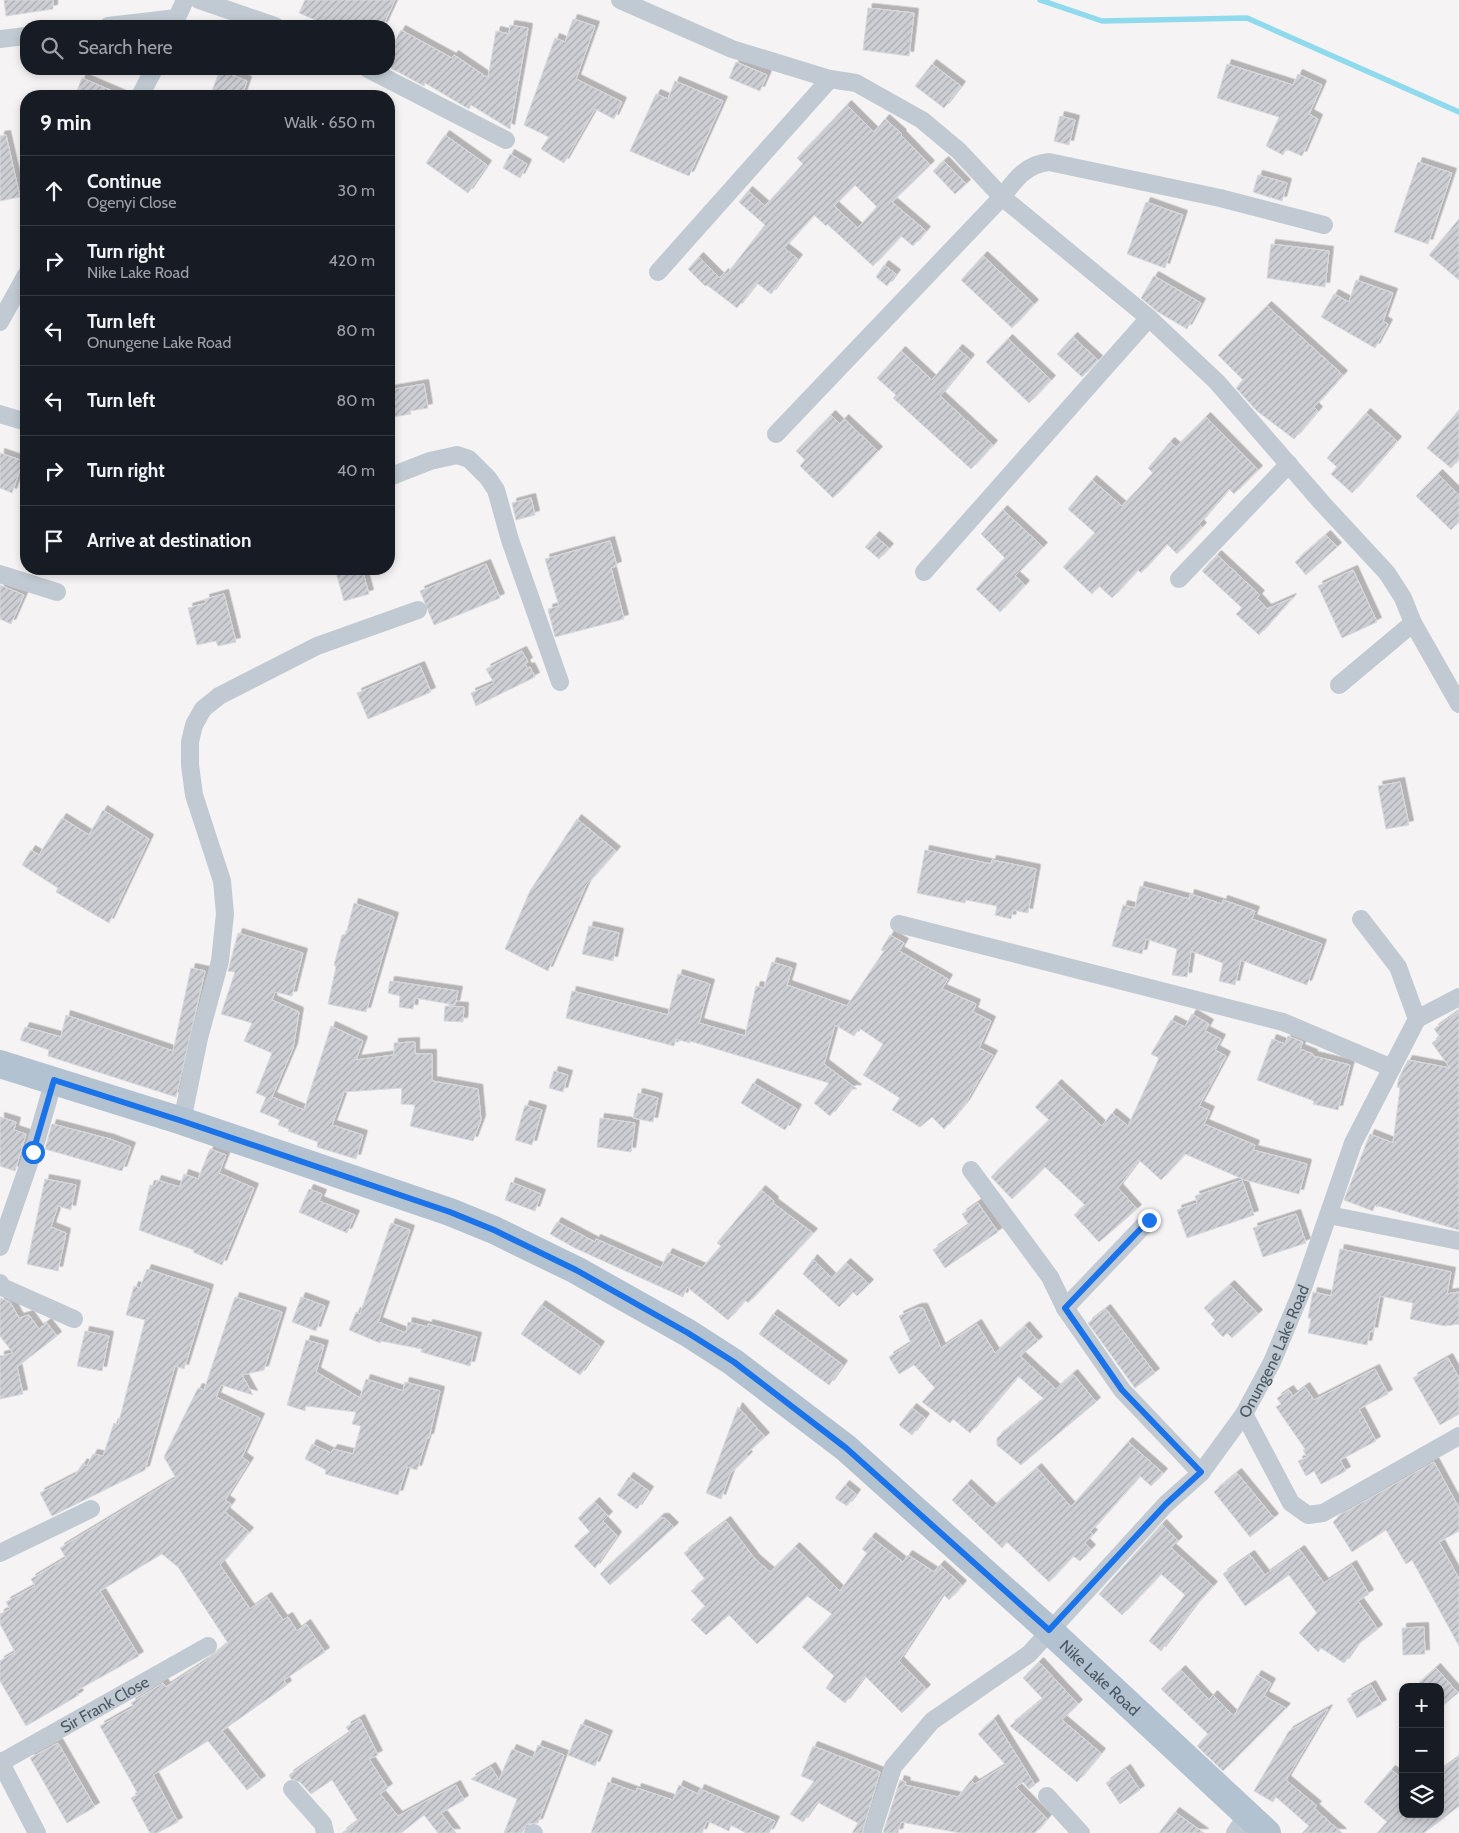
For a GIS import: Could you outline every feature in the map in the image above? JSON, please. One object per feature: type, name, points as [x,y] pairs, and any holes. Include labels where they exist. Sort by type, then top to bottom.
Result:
[{"type":"main road","name":"Nike Lake Road","points":[[0,1064],[182,1121],[394,1193],[494,1230],[576,1270],[688,1333],[734,1362],[846,1448],[1049,1630],[1241,1824],[1267,1833]]},
{"type":"street","points":[[176,20],[185,0]]},
{"type":"street","points":[[200,0],[258,20]]},
{"type":"street","points":[[620,0],[732,49],[830,79],[856,83],[922,120],[959,151],[1002,197],[1148,318],[1217,382],[1387,572],[1403,598],[1412,623],[1459,704]]},
{"type":"street","points":[[0,39],[20,37]]},
{"type":"street","points":[[143,90],[151,75]]},
{"type":"street","points":[[380,75],[506,140]]},
{"type":"street","points":[[658,272],[830,79]]},
{"type":"street","points":[[776,434],[1026,170],[1036,163],[1049,162],[1229,200],[1324,225]]},
{"type":"street","points":[[0,322],[20,286]]},
{"type":"street","points":[[924,572],[1148,318]]},
{"type":"street","points":[[0,414],[20,420]]},
{"type":"street","points":[[395,475],[430,461],[458,454],[469,458],[488,478],[496,490],[513,548],[560,682]]},
{"type":"street","points":[[1179,579],[1289,464]]},
{"type":"street","points":[[0,574],[57,592]]},
{"type":"street","points":[[182,1121],[199,1038],[220,961],[224,914],[222,881],[194,795],[190,765],[190,742],[194,725],[203,709],[219,696],[317,646],[418,610]]},
{"type":"street","points":[[1339,685],[1412,623]]},
{"type":"street","points":[[1361,919],[1398,967],[1417,1020],[1459,997]]},
{"type":"street","points":[[899,924],[1284,1022],[1392,1068]]},
{"type":"street","name":"Onungene Lake Road","points":[[872,1833],[893,1767],[932,1721],[1029,1654],[1166,1504],[1201,1472],[1244,1414],[1272,1362],[1303,1288],[1353,1143],[1417,1020]]},
{"type":"street","points":[[0,1247],[33,1152],[54,1080]]},
{"type":"street","points":[[971,1170],[1050,1278],[1065,1308],[1122,1390],[1201,1472]]},
{"type":"street","points":[[1329,1215],[1459,1241]]},
{"type":"street","points":[[1065,1308],[1149,1220]]},
{"type":"street","points":[[0,1283],[2,1287],[74,1319]]},
{"type":"street","points":[[1244,1414],[1291,1504],[1308,1515],[1323,1513],[1459,1436]]},
{"type":"street","points":[[0,1553],[91,1509]]},
{"type":"street","name":"Sir Frank Close","points":[[0,1762],[208,1646]]},
{"type":"street","points":[[0,1762],[38,1833]]},
{"type":"street","points":[[292,1789],[323,1824],[325,1833]]},
{"type":"street","points":[[1047,1796],[1081,1833]]},
{"type":"building","points":[[4,0],[53,0],[53,9],[6,16]]},
{"type":"building","points":[[305,0],[395,0],[386,20],[316,20],[299,13]]},
{"type":"building","points":[[868,8],[914,13],[909,56],[863,50]]},
{"type":"building","points":[[573,19],[595,26],[576,79],[622,102],[614,119],[595,109],[564,163],[541,149],[549,137],[524,125],[555,38],[565,42]]},
{"type":"building","points":[[510,25],[528,28],[510,129],[471,105],[469,109],[425,83],[424,86],[395,70],[395,41],[401,30],[452,58],[454,55],[488,78],[496,31],[509,34]]},
{"type":"building","points":[[736,62],[767,75],[760,91],[729,78]]},
{"type":"building","points":[[932,64],[961,86],[944,108],[915,86]]},
{"type":"building","points":[[1227,64],[1293,85],[1298,74],[1322,85],[1309,114],[1318,119],[1302,156],[1286,149],[1283,155],[1266,146],[1279,117],[1217,98]]},
{"type":"building","points":[[218,75],[232,75],[247,81],[244,90],[212,90]]},
{"type":"building","points":[[82,78],[110,90],[77,90]]},
{"type":"building","points":[[675,81],[723,101],[689,176],[630,151],[656,94],[668,99]]},
{"type":"building","points":[[847,105],[874,132],[885,119],[902,134],[930,165],[892,202],[926,231],[913,246],[901,236],[873,266],[827,224],[826,226],[814,215],[784,248],[798,259],[771,294],[757,283],[737,308],[707,285],[705,286],[688,269],[699,257],[720,278],[724,273],[726,275],[765,225],[739,202],[748,191],[765,206],[803,164],[797,158]],"holes":[[[855,185],[877,207],[858,228],[834,206]]]},
{"type":"building","points":[[1060,116],[1075,120],[1069,145],[1054,141]]},
{"type":"building","points":[[6,135],[20,197],[0,201],[0,136]]},
{"type":"building","points":[[445,135],[487,165],[468,193],[426,163]]},
{"type":"building","points":[[510,154],[527,164],[520,178],[503,168]]},
{"type":"building","points":[[944,161],[966,184],[955,194],[933,171]]},
{"type":"building","points":[[1418,162],[1452,173],[1428,244],[1394,232]]},
{"type":"building","points":[[1258,175],[1287,183],[1282,201],[1253,192]]},
{"type":"building","points":[[1146,202],[1183,215],[1165,268],[1127,254]]},
{"type":"building","points":[[1459,219],[1459,280],[1429,255]]},
{"type":"building","points":[[1271,244],[1329,251],[1325,287],[1267,278]]},
{"type":"building","points":[[983,256],[1034,304],[1012,328],[961,280]]},
{"type":"building","points":[[884,265],[896,274],[887,286],[876,277]]},
{"type":"building","points":[[1154,276],[1201,303],[1187,329],[1158,312],[1141,298]]},
{"type":"building","points":[[1356,280],[1393,293],[1383,321],[1388,324],[1375,348],[1321,317],[1334,294],[1349,302]]},
{"type":"building","points":[[1267,306],[1343,375],[1314,407],[1318,411],[1294,439],[1257,411],[1236,388],[1243,380],[1218,355]]},
{"type":"building","points":[[1073,337],[1098,360],[1082,377],[1057,354]]},
{"type":"building","points":[[1008,339],[1051,380],[1029,403],[986,362]]},
{"type":"building","points":[[958,349],[970,359],[940,396],[993,445],[971,469],[893,398],[896,395],[877,378],[901,351],[932,380]]},
{"type":"building","points":[[424,384],[428,408],[410,411],[411,414],[395,417],[395,389]]},
{"type":"building","points":[[1459,410],[1459,459],[1451,468],[1427,448]]},
{"type":"building","points":[[1366,413],[1397,441],[1352,493],[1331,474],[1337,467],[1327,458]]},
{"type":"building","points":[[831,415],[840,424],[844,419],[878,451],[833,498],[800,466],[805,460],[796,451]]},
{"type":"building","points":[[1206,417],[1258,470],[1234,494],[1229,489],[1199,524],[1202,527],[1177,554],[1167,544],[1141,573],[1138,570],[1112,598],[1099,586],[1092,594],[1063,567],[1095,533],[1068,509],[1092,480],[1122,506],[1153,473],[1148,468],[1170,442],[1176,447]]},
{"type":"building","points":[[0,453],[20,460],[20,470],[12,493],[0,488]]},
{"type":"building","points":[[1438,474],[1459,495],[1459,521],[1451,530],[1416,496]]},
{"type":"building","points":[[531,498],[535,515],[516,520],[512,503]]},
{"type":"building","points":[[1003,510],[1043,547],[1015,576],[1025,585],[1000,612],[976,589],[1005,558],[981,534]]},
{"type":"building","points":[[1326,535],[1337,547],[1306,575],[1295,562]]},
{"type":"building","points":[[875,536],[889,548],[879,559],[865,547]]},
{"type":"building","points":[[610,541],[617,566],[611,568],[624,619],[555,637],[548,609],[559,606],[545,559]]},
{"type":"building","points":[[1217,555],[1260,595],[1257,598],[1267,609],[1292,598],[1259,635],[1236,614],[1242,608],[1202,571]]},
{"type":"building","points":[[486,564],[500,598],[434,625],[420,591]]},
{"type":"building","points":[[1353,570],[1377,622],[1342,638],[1318,586]]},
{"type":"building","points":[[337,575],[364,575],[369,594],[344,601]]},
{"type":"building","points":[[0,585],[24,595],[11,624],[0,619]]},
{"type":"building","points":[[224,594],[236,642],[218,646],[216,641],[197,645],[188,608],[206,603],[205,599]]},
{"type":"building","points":[[522,651],[528,662],[525,664],[527,668],[530,667],[535,677],[476,706],[471,693],[494,683],[486,669]]},
{"type":"building","points":[[420,666],[431,692],[368,719],[357,693]]},
{"type":"building","points":[[1400,782],[1409,825],[1386,829],[1378,786]]},
{"type":"building","points":[[103,810],[149,839],[109,923],[56,892],[58,888],[22,865],[31,850],[39,855],[62,818],[89,835]]},
{"type":"building","points":[[577,819],[616,851],[586,885],[548,971],[505,949],[530,891]]},
{"type":"building","points":[[925,850],[991,864],[992,860],[1036,869],[1028,913],[1013,910],[1011,919],[995,915],[997,906],[966,900],[965,903],[917,893]]},
{"type":"building","points":[[1140,886],[1189,899],[1190,894],[1222,904],[1223,900],[1255,911],[1252,919],[1322,944],[1307,985],[1241,960],[1235,985],[1219,981],[1223,963],[1191,951],[1187,977],[1172,975],[1177,949],[1146,939],[1142,954],[1112,946],[1123,905],[1135,908]]},
{"type":"building","points":[[354,903],[394,917],[366,1012],[328,1004],[336,967],[334,965],[342,935],[346,934]]},
{"type":"building","points":[[589,926],[619,933],[613,961],[582,954]]},
{"type":"building","points":[[238,933],[303,953],[292,996],[275,992],[272,1000],[299,1012],[293,1048],[272,1097],[304,1110],[331,1026],[363,1041],[356,1060],[394,1055],[394,1043],[415,1042],[415,1054],[432,1054],[432,1081],[478,1089],[481,1120],[473,1141],[410,1126],[415,1105],[401,1104],[402,1088],[344,1092],[332,1125],[363,1135],[356,1159],[317,1147],[318,1142],[288,1131],[289,1129],[278,1125],[280,1120],[260,1112],[266,1097],[256,1093],[272,1053],[244,1041],[252,1023],[221,1014],[235,972],[228,971]]},
{"type":"building","points":[[890,935],[904,943],[899,951],[948,979],[942,989],[976,1004],[973,1012],[991,1021],[979,1048],[993,1055],[965,1104],[944,1129],[932,1117],[920,1127],[892,1110],[900,1098],[863,1075],[883,1044],[859,1028],[854,1036],[835,1025],[824,1064],[857,1089],[851,1089],[830,1116],[814,1103],[829,1083],[690,1041],[690,1043],[676,1039],[674,1046],[566,1018],[572,991],[668,1015],[678,974],[710,984],[699,1023],[745,1036],[756,986],[764,988],[772,962],[792,968],[787,985],[847,1006],[884,951],[881,950]]},
{"type":"building","points":[[191,968],[205,971],[176,1097],[48,1056],[49,1050],[20,1040],[25,1027],[61,1037],[66,1015],[173,1051]]},
{"type":"building","points":[[390,981],[458,991],[455,1005],[415,998],[413,1009],[399,1007],[400,996],[388,993]]},
{"type":"building","points":[[445,1006],[464,1007],[463,1022],[444,1021]]},
{"type":"building","points":[[1459,1011],[1459,1230],[1375,1205],[1373,1211],[1344,1200],[1370,1134],[1393,1143],[1400,1088],[1397,1087],[1399,1078],[1408,1060],[1450,1068],[1432,1043],[1440,1037],[1434,1029]]},
{"type":"building","points":[[1192,1014],[1209,1024],[1205,1031],[1221,1039],[1215,1050],[1226,1056],[1199,1106],[1210,1111],[1204,1124],[1255,1145],[1253,1150],[1307,1164],[1299,1194],[1245,1180],[1185,1154],[1161,1180],[1139,1160],[1118,1188],[1137,1209],[1099,1242],[1074,1215],[1085,1205],[1045,1167],[1012,1199],[991,1177],[1049,1120],[1035,1107],[1057,1084],[1102,1126],[1112,1113],[1128,1126],[1159,1058],[1151,1054],[1171,1020],[1185,1027]]},
{"type":"building","points":[[1288,1036],[1303,1042],[1300,1049],[1313,1054],[1313,1056],[1350,1065],[1338,1110],[1313,1104],[1314,1101],[1257,1080],[1272,1039],[1285,1044]]},
{"type":"building","points":[[554,1071],[568,1075],[563,1092],[549,1088]]},
{"type":"building","points":[[753,1083],[797,1109],[785,1130],[741,1103]]},
{"type":"building","points":[[638,1093],[658,1098],[653,1122],[633,1118]]},
{"type":"building","points":[[525,1105],[542,1110],[532,1145],[515,1140]]},
{"type":"building","points":[[0,1117],[16,1122],[14,1130],[26,1134],[15,1171],[0,1166]]},
{"type":"building","points":[[600,1118],[635,1123],[631,1152],[597,1147]]},
{"type":"building","points":[[52,1124],[110,1139],[131,1147],[122,1171],[45,1149]]},
{"type":"building","points":[[210,1149],[226,1155],[219,1173],[254,1188],[222,1265],[193,1252],[194,1250],[139,1230],[150,1185],[155,1186],[157,1180],[180,1187],[184,1174],[198,1179]]},
{"type":"building","points":[[45,1179],[76,1185],[71,1210],[58,1206],[51,1227],[66,1233],[58,1271],[27,1264]]},
{"type":"building","points":[[1242,1180],[1254,1215],[1187,1238],[1177,1210],[1197,1203],[1195,1196]]},
{"type":"building","points":[[511,1182],[541,1194],[535,1211],[505,1200]]},
{"type":"building","points":[[309,1189],[322,1194],[319,1201],[355,1215],[347,1233],[299,1212]]},
{"type":"building","points":[[761,1190],[774,1201],[773,1203],[813,1233],[748,1303],[745,1300],[728,1320],[687,1287],[683,1297],[575,1248],[550,1234],[557,1222],[595,1242],[596,1239],[661,1268],[668,1253],[702,1268],[721,1246],[717,1243]]},
{"type":"building","points":[[978,1203],[998,1232],[945,1268],[933,1250],[969,1225],[962,1214]]},
{"type":"building","points":[[1296,1214],[1306,1243],[1263,1257],[1253,1228]]},
{"type":"building","points":[[391,1223],[410,1230],[378,1322],[406,1333],[408,1322],[428,1327],[428,1324],[477,1337],[470,1366],[421,1352],[422,1349],[381,1341],[380,1343],[349,1330],[356,1312],[360,1314]]},
{"type":"building","points":[[1340,1249],[1451,1272],[1447,1294],[1459,1292],[1459,1324],[1445,1326],[1410,1319],[1413,1303],[1380,1296],[1373,1332],[1370,1331],[1367,1345],[1308,1333],[1311,1319],[1308,1318],[1313,1292],[1331,1296]]},
{"type":"building","points":[[813,1259],[832,1278],[846,1263],[869,1284],[857,1296],[853,1292],[839,1307],[803,1274]]},
{"type":"building","points":[[147,1269],[209,1289],[184,1369],[175,1366],[145,1470],[52,1516],[40,1493],[75,1475],[83,1463],[87,1466],[93,1454],[103,1456],[114,1423],[118,1425],[145,1320],[126,1315],[134,1286],[140,1288]]},
{"type":"building","points":[[1230,1285],[1258,1314],[1232,1338],[1227,1333],[1223,1337],[1211,1324],[1215,1320],[1204,1308]]},
{"type":"building","points":[[235,1297],[282,1312],[264,1370],[242,1375],[253,1395],[221,1385],[216,1397],[260,1418],[242,1457],[249,1462],[225,1500],[231,1504],[225,1512],[249,1532],[220,1565],[250,1609],[267,1597],[283,1620],[288,1617],[297,1631],[306,1624],[325,1652],[284,1680],[287,1685],[222,1731],[261,1780],[247,1790],[208,1741],[153,1775],[178,1822],[157,1833],[150,1833],[131,1798],[138,1794],[100,1726],[134,1707],[131,1703],[163,1683],[166,1687],[206,1661],[228,1643],[178,1567],[162,1554],[100,1591],[139,1656],[76,1691],[79,1695],[26,1726],[0,1681],[0,1661],[15,1652],[0,1624],[0,1614],[10,1609],[6,1602],[35,1586],[31,1579],[66,1558],[60,1548],[176,1478],[164,1457],[198,1388],[204,1390]]},
{"type":"building","points":[[301,1297],[325,1306],[316,1331],[292,1322]]},
{"type":"building","points":[[0,1298],[10,1302],[19,1318],[29,1315],[39,1329],[47,1323],[57,1336],[17,1367],[23,1394],[0,1399],[0,1356],[13,1353],[0,1336]]},
{"type":"building","points":[[541,1305],[600,1346],[580,1375],[521,1334]]},
{"type":"building","points":[[917,1308],[923,1308],[941,1348],[977,1324],[995,1353],[1025,1326],[1038,1341],[1020,1356],[1056,1389],[1073,1374],[1096,1402],[1021,1465],[997,1445],[997,1438],[1044,1399],[1018,1376],[970,1433],[953,1419],[950,1423],[922,1402],[935,1388],[914,1365],[899,1374],[889,1357],[911,1343],[899,1316]]},
{"type":"building","points":[[1106,1309],[1155,1373],[1135,1388],[1088,1323]]},
{"type":"building","points":[[773,1314],[843,1365],[829,1385],[759,1334]]},
{"type":"building","points":[[85,1331],[109,1336],[102,1371],[77,1366]]},
{"type":"building","points":[[306,1340],[324,1345],[316,1372],[360,1398],[366,1379],[403,1391],[405,1382],[440,1391],[429,1438],[427,1438],[417,1470],[407,1467],[398,1495],[325,1474],[326,1470],[305,1459],[312,1444],[331,1453],[333,1449],[353,1454],[361,1426],[352,1424],[356,1412],[306,1406],[305,1411],[287,1405]]},
{"type":"building","points":[[1448,1358],[1459,1378],[1459,1414],[1440,1425],[1413,1378]]},
{"type":"building","points":[[1375,1369],[1388,1394],[1359,1409],[1376,1441],[1340,1460],[1346,1471],[1321,1484],[1314,1471],[1306,1476],[1298,1461],[1307,1457],[1303,1450],[1305,1449],[1276,1407],[1281,1404],[1277,1398],[1289,1390],[1293,1396],[1305,1387],[1314,1400]]},
{"type":"building","points":[[738,1407],[765,1437],[746,1454],[748,1456],[730,1474],[721,1499],[706,1493]]},
{"type":"building","points":[[912,1408],[925,1418],[912,1435],[899,1425]]},
{"type":"building","points":[[1128,1442],[1163,1473],[1151,1486],[1140,1476],[1090,1532],[1093,1534],[1085,1543],[1091,1549],[1080,1561],[1073,1556],[1049,1582],[1007,1542],[1002,1548],[952,1500],[967,1484],[992,1508],[1037,1468],[1071,1507]]},
{"type":"building","points":[[1434,1462],[1459,1508],[1459,1531],[1439,1542],[1459,1579],[1459,1646],[1412,1560],[1406,1564],[1386,1530],[1352,1552],[1333,1522],[1340,1515]]},
{"type":"building","points":[[1237,1473],[1274,1518],[1250,1537],[1214,1492]]},
{"type":"building","points":[[629,1477],[649,1491],[637,1509],[617,1495]]},
{"type":"building","points":[[845,1485],[856,1494],[847,1506],[835,1498]]},
{"type":"building","points":[[595,1502],[608,1516],[603,1521],[617,1536],[595,1568],[574,1546],[590,1532],[578,1518]]},
{"type":"building","points":[[660,1518],[665,1518],[674,1527],[610,1585],[600,1574]]},
{"type":"building","points":[[726,1521],[755,1559],[770,1572],[795,1547],[840,1591],[867,1553],[862,1549],[871,1537],[903,1562],[908,1555],[934,1572],[940,1565],[962,1585],[949,1600],[943,1594],[899,1661],[926,1689],[902,1713],[865,1676],[845,1703],[826,1688],[834,1676],[802,1647],[832,1614],[807,1596],[757,1644],[729,1615],[706,1635],[691,1620],[705,1606],[691,1591],[705,1579],[684,1553]]},
{"type":"building","points":[[1162,1524],[1178,1541],[1171,1548],[1213,1586],[1193,1608],[1161,1651],[1149,1641],[1185,1595],[1161,1574],[1122,1615],[1099,1594]]},
{"type":"building","points":[[1300,1550],[1324,1583],[1352,1565],[1369,1594],[1358,1601],[1378,1629],[1356,1646],[1344,1663],[1321,1648],[1318,1652],[1299,1633],[1317,1613],[1289,1575],[1245,1606],[1223,1574],[1250,1555],[1265,1575]]},
{"type":"building","points":[[1424,1627],[1425,1654],[1403,1655],[1402,1628]]},
{"type":"building","points":[[1039,1662],[1078,1704],[1062,1720],[1101,1753],[1077,1782],[1010,1726],[1043,1699],[1023,1678]]},
{"type":"building","points":[[1436,1668],[1458,1693],[1444,1705],[1444,1683],[1419,1683]]},
{"type":"building","points":[[1181,1670],[1209,1700],[1213,1695],[1234,1716],[1257,1675],[1271,1683],[1264,1696],[1286,1708],[1223,1771],[1197,1746],[1208,1734],[1161,1689]]},
{"type":"building","points":[[1371,1685],[1382,1704],[1357,1718],[1347,1699]]},
{"type":"building","points":[[1328,1709],[1286,1780],[1317,1806],[1314,1808],[1342,1833],[1302,1833],[1309,1826],[1276,1797],[1273,1802],[1254,1791],[1289,1731]]},
{"type":"building","points":[[360,1719],[378,1755],[369,1759],[388,1788],[380,1794],[398,1816],[456,1785],[464,1800],[441,1813],[456,1833],[438,1833],[424,1815],[401,1833],[342,1833],[358,1821],[332,1780],[311,1794],[300,1782],[291,1779],[289,1775],[350,1733],[346,1727]]},
{"type":"building","points":[[994,1719],[1035,1785],[1029,1789],[1023,1782],[1016,1787],[1047,1819],[1035,1833],[960,1833],[901,1822],[898,1833],[883,1833],[900,1780],[906,1782],[905,1785],[958,1797],[971,1780],[975,1784],[1006,1765],[978,1734]]},
{"type":"building","points":[[581,1724],[608,1735],[595,1766],[568,1755]]},
{"type":"building","points":[[58,1743],[95,1807],[67,1823],[30,1758]]},
{"type":"building","points":[[538,1745],[564,1755],[538,1823],[527,1824],[522,1833],[504,1833],[517,1799],[471,1779],[491,1767],[499,1780],[512,1749],[533,1758]]},
{"type":"building","points":[[813,1746],[880,1772],[862,1833],[852,1833],[858,1823],[817,1802],[803,1822],[790,1814],[814,1781],[801,1776]]},
{"type":"building","points":[[1459,1757],[1459,1806],[1444,1818],[1444,1773],[1444,1768]]},
{"type":"building","points":[[1126,1769],[1140,1790],[1120,1804],[1106,1783]]},
{"type":"building","points":[[1391,1770],[1399,1776],[1399,1818],[1443,1818],[1424,1833],[1377,1833],[1387,1822],[1364,1802]]},
{"type":"building","points":[[608,1782],[636,1792],[637,1788],[673,1800],[679,1785],[698,1794],[700,1789],[775,1821],[769,1833],[746,1833],[731,1825],[729,1831],[707,1821],[702,1833],[591,1833]]},
{"type":"building","points":[[1175,1812],[1204,1833],[1159,1833]]},
{"type":"waterway","points":[[1040,0],[1102,21],[1247,18],[1459,112]]},
{"type":"route","points":[[33,1152],[54,1080],[182,1121],[450,1212],[494,1230],[576,1270],[688,1333],[734,1362],[846,1448],[1049,1630],[1166,1504],[1201,1472],[1122,1390],[1065,1308],[1149,1220]]}]
